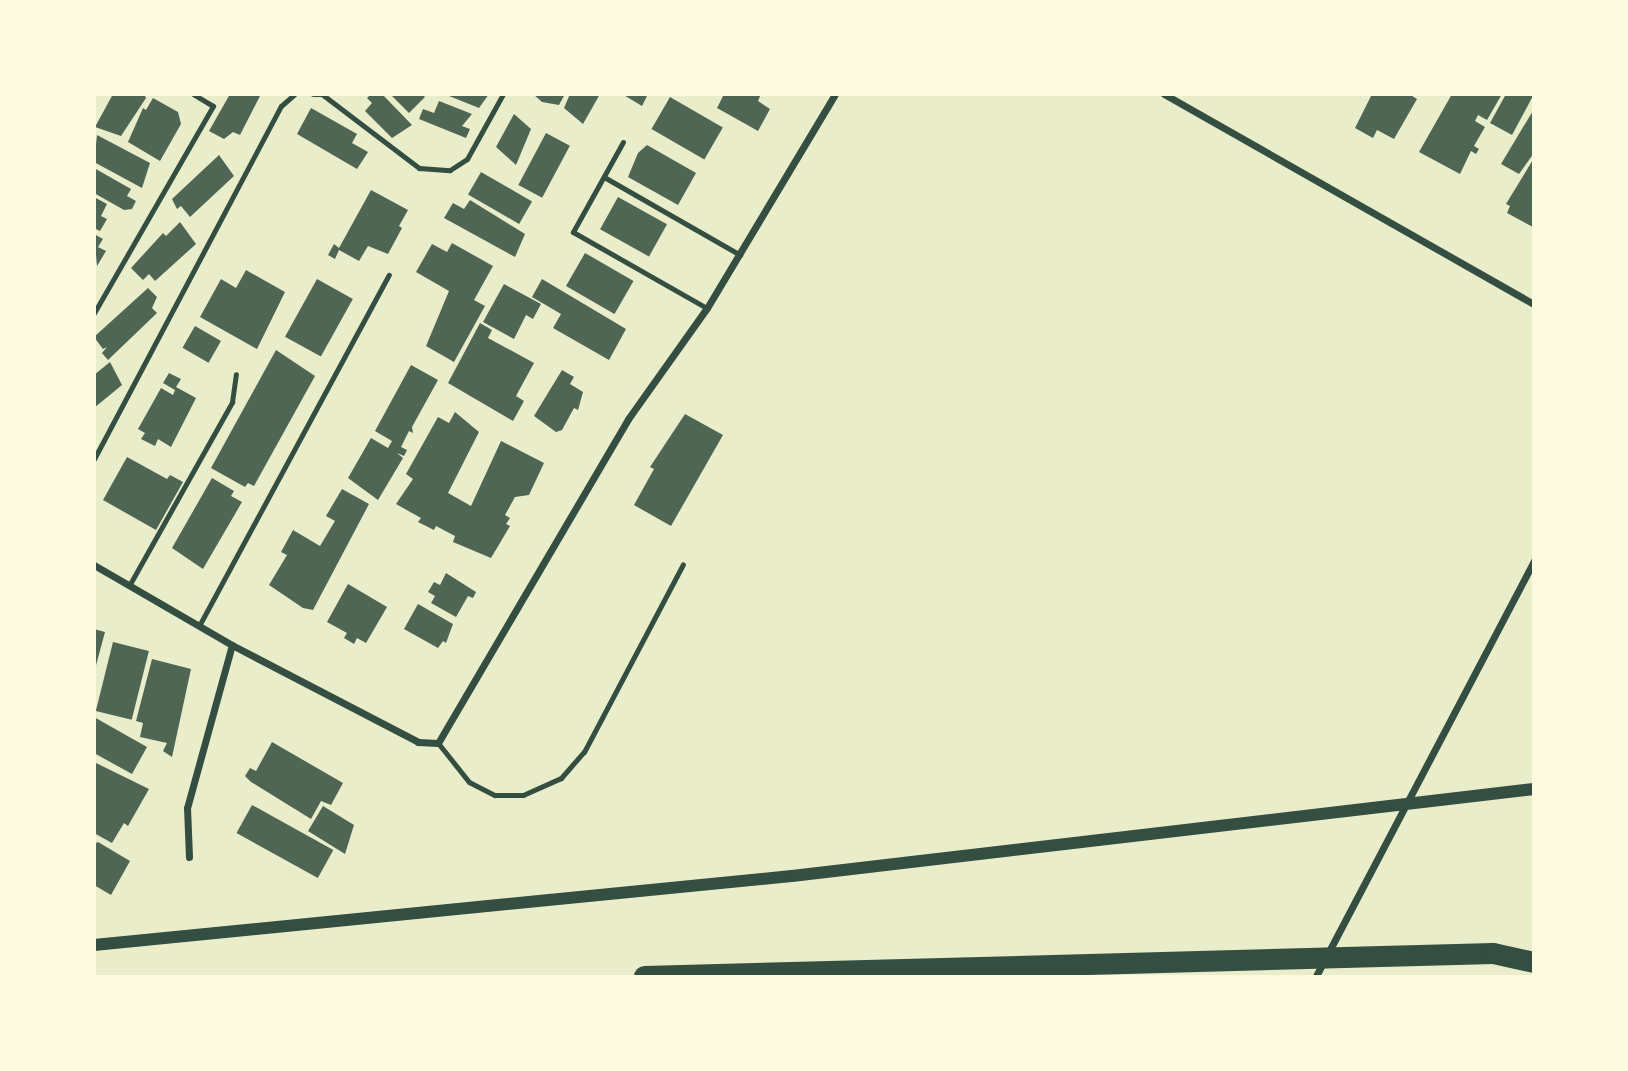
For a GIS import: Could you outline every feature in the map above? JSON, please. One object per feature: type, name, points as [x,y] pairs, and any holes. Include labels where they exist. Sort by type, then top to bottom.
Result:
[{"type":"highway","points":[[644,976],[1493,953],[1534,962]]},
{"type":"street","points":[[94,565],[200,624],[232,645],[418,742],[438,743],[628,419],[740,255],[835,94]]},
{"type":"street","points":[[1164,94],[1534,303]]},
{"type":"street","points":[[1316,976],[1534,560]]},
{"type":"street","points":[[189,857],[187,808],[232,645]]},
{"type":"street","points":[[94,945],[792,876],[1534,789]]},
{"type":"lane","points":[[94,313],[213,106],[192,94]]},
{"type":"lane","points":[[94,459],[281,106],[295,94]]},
{"type":"lane","points":[[313,94],[324,95],[419,168],[450,170],[467,159],[503,94]]},
{"type":"lane","points":[[623,142],[573,232],[706,308]]},
{"type":"lane","points":[[604,177],[740,255]]},
{"type":"lane","points":[[200,624],[389,275]]},
{"type":"lane","points":[[130,584],[232,402],[236,374]]},
{"type":"lane","points":[[438,743],[469,782],[495,795],[523,795],[561,778],[584,752],[683,564]]},
{"type":"building","points":[[113,94],[144,94],[146,98],[121,136],[95,127]]},
{"type":"building","points":[[230,94],[261,94],[240,135],[233,132],[224,139],[209,131]]},
{"type":"building","points":[[371,94],[382,94],[412,125],[392,138],[365,111],[372,103],[367,98]]},
{"type":"building","points":[[390,94],[422,94],[425,97],[409,113]]},
{"type":"building","points":[[444,94],[489,94],[479,108]]},
{"type":"building","points":[[533,94],[565,94],[559,105],[542,102]]},
{"type":"building","points":[[570,94],[600,94],[583,124],[564,108]]},
{"type":"building","points":[[622,94],[648,94],[642,106]]},
{"type":"building","points":[[724,94],[761,94],[758,101],[770,109],[758,131],[717,108]]},
{"type":"building","points":[[1372,94],[1409,94],[1417,99],[1394,139],[1377,130],[1373,138],[1355,128]]},
{"type":"building","points":[[1452,94],[1502,94],[1487,120],[1478,115],[1475,121],[1485,127],[1474,146],[1479,149],[1476,154],[1471,151],[1460,174],[1419,152]]},
{"type":"building","points":[[1506,94],[1534,94],[1512,135],[1490,123]]},
{"type":"building","points":[[670,97],[723,128],[704,160],[652,129]]},
{"type":"building","points":[[153,98],[178,112],[181,124],[160,161],[128,142],[143,108],[146,110]]},
{"type":"building","points":[[439,101],[472,114],[462,126],[470,129],[466,138],[419,119],[423,109],[434,113]]},
{"type":"building","points":[[311,108],[357,134],[352,143],[368,152],[357,169],[297,134]]},
{"type":"building","points":[[1534,109],[1534,153],[1519,174],[1501,164]]},
{"type":"building","points":[[514,114],[531,129],[516,165],[496,147]]},
{"type":"building","points":[[546,133],[570,146],[542,198],[518,185]]},
{"type":"building","points":[[97,135],[150,163],[142,188],[94,162]]},
{"type":"building","points":[[647,145],[696,173],[678,205],[628,177],[638,153]]},
{"type":"building","points":[[219,155],[234,176],[190,217],[181,206],[177,209],[172,199]]},
{"type":"building","points":[[1534,158],[1533,227],[1507,213],[1510,206],[1506,204]]},
{"type":"building","points":[[94,168],[131,189],[127,196],[136,201],[132,209],[124,210],[94,193]]},
{"type":"building","points":[[481,172],[532,201],[519,224],[468,195]]},
{"type":"building","points":[[371,190],[408,210],[388,254],[368,246],[359,261],[339,250],[335,259],[328,255],[334,244],[339,248]]},
{"type":"building","points":[[94,197],[107,204],[101,216],[107,219],[100,231],[94,228]]},
{"type":"building","points":[[618,197],[667,224],[649,257],[600,229]]},
{"type":"building","points":[[470,200],[525,234],[515,257],[444,218],[453,203],[464,209]]},
{"type":"building","points":[[180,222],[196,244],[155,281],[149,274],[143,280],[131,268],[163,233],[166,236]]},
{"type":"building","points":[[94,234],[103,239],[98,247],[106,251],[97,266]]},
{"type":"building","points":[[452,243],[493,266],[474,300],[485,306],[454,362],[426,346],[449,291],[416,272],[432,244],[447,252]]},
{"type":"building","points":[[585,253],[633,281],[614,314],[566,286]]},
{"type":"building","points":[[246,270],[285,292],[257,349],[200,317],[221,279],[236,288]]},
{"type":"building","points":[[317,279],[353,299],[321,357],[285,337]]},
{"type":"building","points":[[542,279],[626,329],[609,360],[553,328],[561,314],[532,297]]},
{"type":"building","points":[[504,284],[541,304],[533,319],[526,315],[514,339],[483,322]]},
{"type":"building","points":[[148,288],[157,297],[152,308],[157,313],[108,360],[102,353],[107,347],[103,349],[94,337]]},
{"type":"building","points":[[480,323],[492,330],[488,338],[534,363],[516,396],[524,401],[513,421],[448,383]]},
{"type":"building","points":[[195,326],[221,341],[208,363],[182,348]]},
{"type":"building","points":[[276,350],[315,376],[254,486],[248,483],[245,487],[211,468]]},
{"type":"building","points":[[110,362],[122,385],[94,408],[94,375]]},
{"type":"building","points":[[411,365],[438,380],[412,427],[413,433],[409,431],[401,447],[407,450],[404,456],[397,453],[403,458],[378,500],[348,478],[371,438],[388,448],[392,441],[375,431]]},
{"type":"building","points":[[562,370],[574,377],[570,384],[583,392],[578,410],[574,408],[562,430],[556,432],[534,416]]},
{"type":"building","points":[[169,373],[181,379],[176,387],[196,398],[171,447],[158,439],[155,446],[141,439],[145,433],[138,429],[161,388],[173,395],[175,390],[163,383]]},
{"type":"building","points":[[455,412],[479,432],[448,493],[471,506],[501,441],[544,463],[529,495],[515,497],[505,515],[510,518],[506,524],[510,526],[491,558],[453,542],[455,536],[436,526],[434,530],[418,522],[421,518],[396,504],[413,479],[406,474],[438,417],[449,423]]},
{"type":"building","points":[[685,414],[723,435],[671,526],[634,505],[654,469],[650,467]]},
{"type":"building","points":[[127,457],[167,479],[170,475],[183,482],[156,530],[103,500]]},
{"type":"building","points":[[212,478],[234,491],[231,496],[242,502],[203,569],[172,548]]},
{"type":"building","points":[[342,489],[369,504],[313,610],[303,608],[269,585],[287,555],[281,552],[293,530],[320,546],[335,521],[326,516]]},
{"type":"building","points":[[446,573],[476,592],[473,598],[468,596],[456,617],[431,603],[435,596],[428,592],[434,582],[440,585]]},
{"type":"building","points":[[348,584],[387,607],[366,643],[357,638],[354,644],[344,638],[347,633],[327,622]]},
{"type":"building","points":[[418,604],[453,624],[446,643],[443,641],[438,648],[404,629]]},
{"type":"building","points":[[94,629],[105,632],[95,669],[94,669]]},
{"type":"building","points":[[113,642],[149,651],[132,720],[96,711]]},
{"type":"building","points":[[152,659],[191,669],[172,757],[163,751],[167,743],[140,737],[143,723],[136,721]]},
{"type":"building","points":[[94,717],[147,747],[132,774],[94,753]]},
{"type":"building","points":[[272,742],[343,783],[331,805],[321,801],[311,819],[245,776],[250,768],[256,771]]},
{"type":"building","points":[[94,762],[149,789],[128,826],[124,823],[112,843],[94,833]]},
{"type":"building","points":[[252,805],[333,850],[318,878],[236,833]]},
{"type":"building","points":[[323,806],[354,825],[345,854],[308,831]]},
{"type":"building","points":[[98,842],[130,861],[111,895],[94,885],[94,844]]}]
